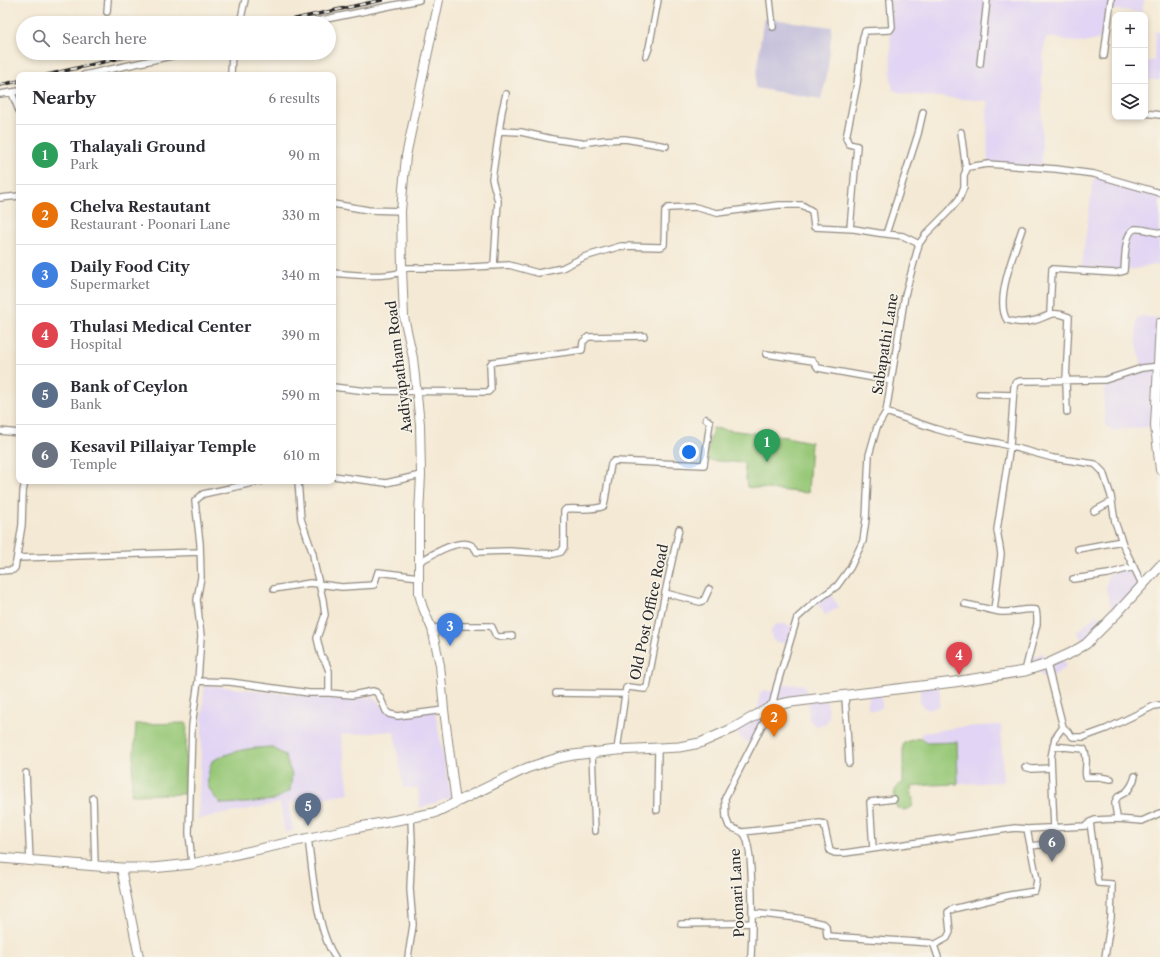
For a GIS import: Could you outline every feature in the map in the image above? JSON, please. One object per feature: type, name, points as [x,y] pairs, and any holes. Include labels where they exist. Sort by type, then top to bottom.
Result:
[{"type":"main road","points":[[0,858],[121,868],[152,868],[192,864],[308,838],[434,813],[511,775],[540,763],[573,755],[618,750],[679,747],[700,743],[734,728],[772,706],[791,702],[954,682],[1025,671],[1047,664],[1086,644],[1112,619],[1142,584],[1160,566]]},
{"type":"street","points":[[107,12],[108,0]]},
{"type":"street","points":[[242,16],[245,0]]},
{"type":"street","points":[[336,17],[419,0]]},
{"type":"street","name":"Aadiyapatham Road","points":[[439,0],[406,156],[401,211],[402,270],[404,317],[413,358],[418,392],[421,475],[419,594],[432,629],[440,665],[444,710],[456,803]]},
{"type":"street","points":[[646,56],[649,48],[658,0]]},
{"type":"street","points":[[770,0],[773,27]]},
{"type":"street","points":[[850,229],[858,146],[849,144],[846,138],[857,84],[862,37],[865,31],[890,30],[892,27],[890,0]]},
{"type":"street","points":[[980,64],[987,0]]},
{"type":"street","points":[[1104,56],[1111,0]]},
{"type":"street","points":[[98,72],[153,60]]},
{"type":"street","points":[[231,72],[232,60]]},
{"type":"street","points":[[0,94],[16,92]]},
{"type":"street","points":[[12,93],[16,103]]},
{"type":"street","points":[[494,265],[498,201],[492,179],[506,94]]},
{"type":"street","points":[[886,234],[918,134],[923,112]]},
{"type":"street","points":[[1148,113],[1160,115]]},
{"type":"street","points":[[499,131],[521,132],[580,143],[625,139],[666,146]]},
{"type":"street","name":"Sabapathi Lane","points":[[772,706],[797,618],[816,601],[837,586],[850,568],[863,541],[866,519],[869,454],[877,427],[886,412],[905,295],[919,244],[926,234],[949,211],[962,194],[966,170],[961,132]]},
{"type":"street","points":[[966,170],[968,167],[988,164],[1056,169],[1094,174],[1160,193]]},
{"type":"street","points":[[0,198],[16,196]]},
{"type":"street","points":[[336,205],[368,210],[401,211]]},
{"type":"street","points":[[336,273],[356,275],[396,274],[402,270],[494,265],[509,265],[538,273],[562,268],[584,257],[621,246],[660,247],[664,245],[664,211],[668,208],[695,207],[717,213],[779,205],[802,205],[812,211],[814,226],[903,236],[919,244]]},
{"type":"street","points":[[1022,229],[1004,286],[1004,316],[1007,320],[1017,323],[1034,321],[1050,313],[1068,317],[1066,380],[1067,412]]},
{"type":"street","points":[[1050,313],[1052,269],[1115,273],[1124,271],[1127,238],[1130,232],[1135,229],[1160,233]]},
{"type":"street","points":[[1160,323],[1155,426],[1160,470]]},
{"type":"street","points":[[336,387],[367,391],[488,392],[491,389],[490,365],[492,362],[582,350],[583,342],[588,338],[644,336]]},
{"type":"street","points":[[766,354],[813,361],[818,368],[891,381]]},
{"type":"street","points":[[994,610],[1000,554],[997,530],[1010,446],[1015,383],[1020,381],[1105,380],[1142,368],[1159,366]]},
{"type":"street","points":[[979,394],[1013,395]]},
{"type":"street","points":[[886,412],[965,437],[1010,446],[1053,458],[1095,464],[1103,472],[1111,496],[1115,522],[1142,584]]},
{"type":"street","points":[[419,562],[446,547],[463,543],[471,545],[477,552],[509,551],[554,554],[560,552],[564,547],[564,511],[572,508],[597,509],[604,506],[611,464],[614,461],[704,465],[710,422],[706,419]]},
{"type":"street","points":[[0,431],[16,433]]},
{"type":"street","points":[[336,476],[386,483],[421,475]]},
{"type":"street","points":[[0,571],[12,570],[15,568],[22,525],[24,484]]},
{"type":"street","points":[[192,864],[190,833],[192,726],[198,681],[201,636],[197,600],[201,577],[200,552],[195,500],[203,494],[239,484]]},
{"type":"street","points":[[298,484],[301,519],[304,531],[314,554],[323,600],[325,615],[317,638],[321,655],[329,671],[329,693]]},
{"type":"street","points":[[1094,511],[1111,502]]},
{"type":"street","name":"Old Post Office Road","points":[[618,750],[626,688],[645,689],[647,687],[679,529]]},
{"type":"street","points":[[1078,549],[1122,541]]},
{"type":"street","points":[[17,558],[200,552]]},
{"type":"street","points":[[1073,579],[1108,574],[1134,568]]},
{"type":"street","points":[[274,589],[310,583],[342,587],[374,586],[378,572],[419,577]]},
{"type":"street","points":[[665,593],[700,602],[704,600],[709,589]]},
{"type":"street","points":[[964,604],[1007,612],[1036,610],[1037,624],[1025,671]]},
{"type":"street","points":[[432,629],[445,626],[490,626],[496,636],[512,636]]},
{"type":"street","points":[[1047,664],[1063,727],[1073,736],[1084,737],[1106,729],[1154,706],[1160,705]]},
{"type":"street","points":[[198,681],[230,682],[309,693],[329,693],[352,696],[376,692],[380,697],[386,711],[389,714],[398,716],[444,710]]},
{"type":"street","points":[[556,693],[625,694]]},
{"type":"street","points":[[845,696],[849,763]]},
{"type":"street","name":"Poonari Lane","points":[[751,957],[751,864],[746,837],[743,832],[730,826],[726,818],[725,798],[772,706]]},
{"type":"street","points":[[1031,846],[1048,844],[1052,842],[1054,828],[1051,757],[1055,738],[1063,727]]},
{"type":"street","points":[[1053,746],[1084,749],[1087,756],[1085,772],[1086,777],[1103,777],[1111,779]]},
{"type":"street","points":[[656,810],[658,748]]},
{"type":"street","points":[[592,753],[595,831]]},
{"type":"street","points":[[1025,767],[1032,769],[1051,768]]},
{"type":"street","points":[[26,773],[30,861]]},
{"type":"street","points":[[1117,819],[1115,804],[1117,798],[1120,794],[1127,792],[1133,783],[1135,776]]},
{"type":"street","points":[[93,798],[95,866]]},
{"type":"street","points":[[873,849],[870,802],[894,799]]},
{"type":"street","points":[[743,832],[820,823],[824,824],[830,851],[835,853],[845,853],[1015,828],[1027,829],[1086,826],[1095,820],[1117,819],[1142,821],[1160,813]]},
{"type":"street","points":[[408,957],[413,925],[410,889],[412,818]]},
{"type":"street","points":[[1090,822],[1098,882],[1112,884],[1111,918],[1105,957]]},
{"type":"street","points":[[934,945],[947,938],[950,932],[948,912],[953,909],[1010,895],[1035,891],[1037,880],[1027,829]]},
{"type":"street","points":[[308,838],[322,926],[335,957]]},
{"type":"street","points":[[121,868],[139,957]]},
{"type":"street","points":[[752,913],[798,918],[824,924],[826,926],[827,936],[908,940],[931,943],[934,945],[938,957]]},
{"type":"street","points":[[681,924],[752,923]]},
{"type":"shaded area","points":[[890,0],[1144,0],[1142,12],[1109,9],[1106,31],[1103,37],[1097,40],[1083,43],[1047,38],[1045,41],[1042,70],[1042,168],[988,164],[987,101],[904,94],[893,90],[891,81]]},
{"type":"shaded area","points":[[764,18],[832,27],[827,76],[821,99],[755,88]]},
{"type":"shaded area","points":[[1155,31],[1160,31],[1160,80],[1148,80],[1148,62],[1154,60]]},
{"type":"shaded area","points":[[1094,174],[1160,193],[1160,264],[1124,271],[1081,271]]},
{"type":"shaded area","points":[[1142,316],[1160,318],[1155,426],[1112,431],[1107,428],[1105,422],[1105,380],[1142,368],[1137,344],[1136,326],[1138,318]]},
{"type":"shaded area","points":[[1134,567],[1142,584],[1117,613],[1111,606],[1106,589],[1108,574]]},
{"type":"shaded area","points":[[829,592],[839,607],[825,615],[816,601]]},
{"type":"shaded area","points":[[1096,615],[1100,616],[1106,625],[1086,644],[1077,632]]},
{"type":"shaded area","points":[[779,624],[794,627],[789,643],[776,642],[772,639],[771,631],[775,625]]},
{"type":"shaded area","points":[[1042,653],[1047,664],[1062,658],[1066,665],[1065,668],[1051,677],[1042,676],[1036,668],[1025,671],[1029,659]]},
{"type":"shaded area","points":[[804,684],[808,700],[826,698],[829,717],[824,725],[816,726],[809,720],[808,701],[772,706],[752,745],[741,738],[734,728],[757,714],[760,693],[763,691],[775,691],[777,685]]},
{"type":"shaded area","points":[[939,684],[939,706],[926,709],[920,702],[920,686]]},
{"type":"shaded area","points":[[204,685],[336,699],[374,697],[387,712],[434,707],[451,797],[420,808],[418,788],[403,788],[394,731],[341,735],[349,794],[289,803],[293,831],[285,833],[280,803],[198,819]]},
{"type":"shaded area","points":[[881,691],[882,706],[878,710],[870,710],[868,706],[869,693]]},
{"type":"shaded area","points":[[1001,725],[1003,782],[958,784],[957,742],[927,743],[920,738],[922,733],[961,727]]},
{"type":"green space","points":[[713,428],[786,437],[811,442],[808,493],[747,487],[744,463],[705,460]]},
{"type":"green space","points":[[187,723],[184,794],[131,795],[136,724]]},
{"type":"green space","points":[[920,738],[927,743],[957,742],[958,784],[911,787],[913,801],[912,807],[901,810],[897,808],[894,794],[897,787],[903,783],[903,745],[905,742]]},
{"type":"green space","points":[[272,747],[285,756],[292,775],[290,791],[274,800],[221,804],[212,793],[208,784],[208,774],[212,761],[227,754],[241,750]]},
{"type":"railway","points":[[309,16],[382,0]]},
{"type":"railway","points":[[60,72],[112,60]]},
{"type":"railway","points":[[0,85],[16,82]]},
{"type":"place","name":"Thalayali Ground","points":[[767,462]]},
{"type":"place","name":"Daily Food City","points":[[450,646]]},
{"type":"place","name":"Thulasi Medical Center","points":[[959,675]]},
{"type":"place","name":"Chelva Restautant","points":[[774,737]]},
{"type":"place","name":"Bank of Ceylon","points":[[308,826]]},
{"type":"place","name":"Kesavil Pillaiyar Temple","points":[[1052,862]]}]
